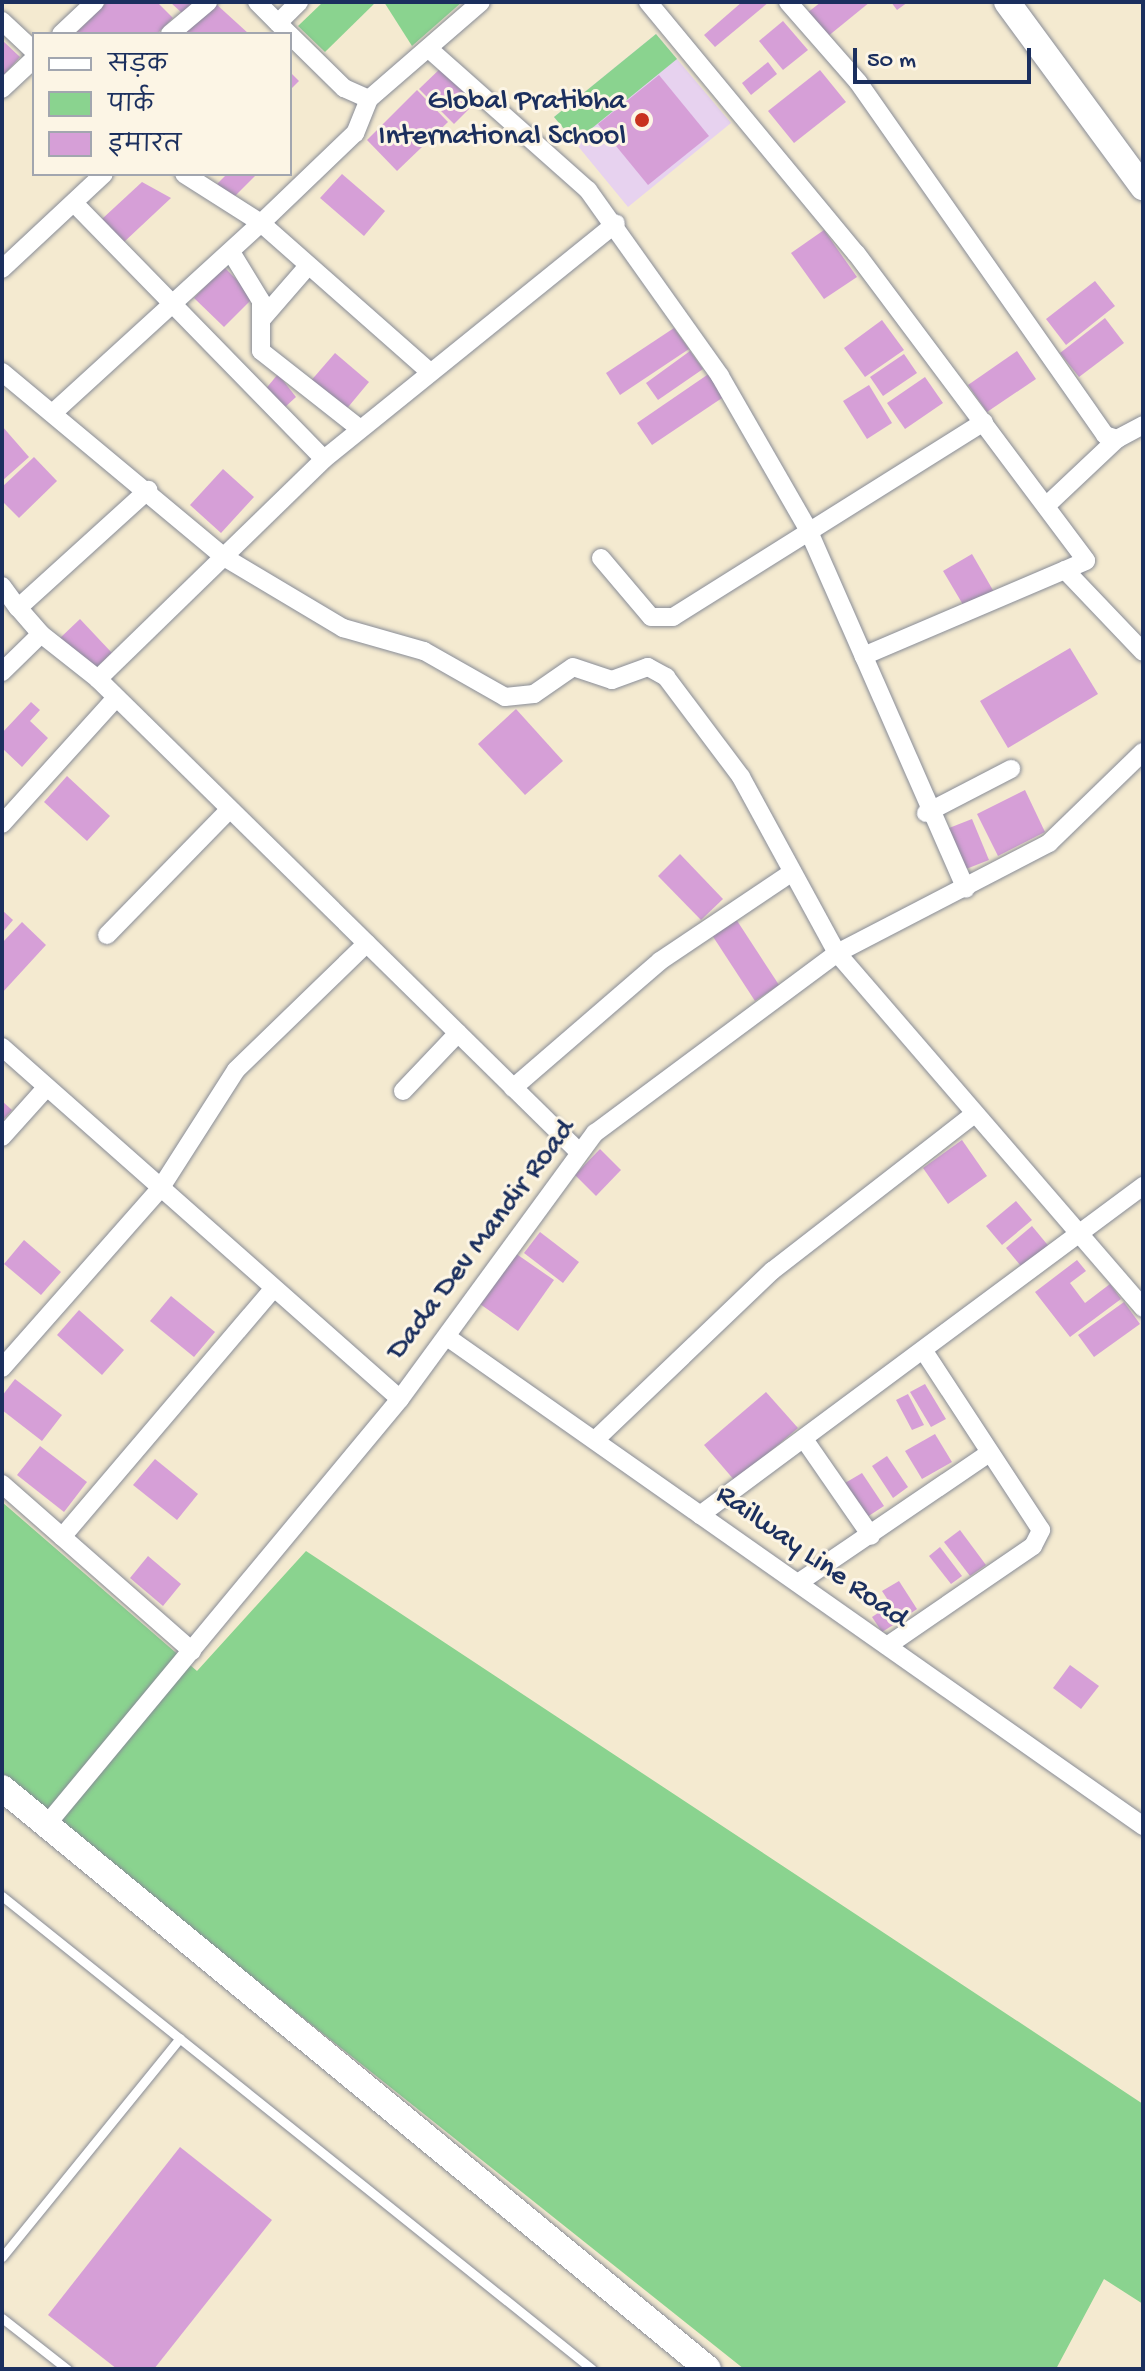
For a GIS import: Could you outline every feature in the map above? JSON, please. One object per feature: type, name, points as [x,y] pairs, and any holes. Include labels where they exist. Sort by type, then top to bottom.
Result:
[{"type":"street","points":[[63,32],[95,2]]},
{"type":"street","points":[[172,32],[208,2]]},
{"type":"street","points":[[257,2],[286,31],[299,2]]},
{"type":"street","points":[[55,411],[174,307],[355,133],[369,99],[481,2]]},
{"type":"street","points":[[648,2],[856,253],[1086,561],[863,656]]},
{"type":"street","points":[[788,2],[858,82],[1094,421],[1117,439]]},
{"type":"street","points":[[1007,2],[1143,187]]},
{"type":"street","points":[[2,21],[32,49]]},
{"type":"street","points":[[292,37],[344,88],[369,99]]},
{"type":"street","points":[[429,49],[616,223],[720,376],[807,527],[926,813],[966,889]]},
{"type":"street","points":[[2,89],[32,61]]},
{"type":"street","points":[[2,269],[102,176]]},
{"type":"street","points":[[187,176],[261,223],[429,371]]},
{"type":"street","points":[[75,204],[324,459]]},
{"type":"street","points":[[98,679],[324,459],[429,371],[616,223]]},
{"type":"street","points":[[231,252],[261,301],[261,351],[360,429]]},
{"type":"street","points":[[261,320],[308,266]]},
{"type":"street","points":[[2,372],[55,411],[224,557],[322,618],[434,656],[505,697],[534,694],[573,667],[612,680],[657,670],[741,777],[837,953],[972,1116],[1143,1308]]},
{"type":"street","points":[[601,558],[644,611],[662,620],[807,527],[984,422]]},
{"type":"street","points":[[1046,506],[1117,439],[1143,425]]},
{"type":"street","points":[[18,608],[148,490]]},
{"type":"street","points":[[1065,570],[1143,652]]},
{"type":"street","points":[[2,586],[41,634],[98,679],[228,811],[579,1152]]},
{"type":"street","points":[[2,672],[41,634]]},
{"type":"street","points":[[2,824],[116,698]]},
{"type":"street","name":"Dada Dev Mandir Road","points":[[48,1823],[400,1399],[579,1152],[706,1046],[837,953],[966,889],[1049,843],[1143,752]]},
{"type":"street","points":[[926,813],[1011,769]]},
{"type":"street","points":[[107,935],[228,811]]},
{"type":"street","points":[[513,1088],[660,961],[791,873]]},
{"type":"street","points":[[2,1368],[160,1189],[236,1070],[367,943]]},
{"type":"street","points":[[403,1091],[458,1033]]},
{"type":"street","points":[[2,1047],[400,1399]]},
{"type":"street","points":[[2,1137],[46,1088]]},
{"type":"street","points":[[595,1440],[772,1271],[972,1116]]},
{"type":"street","points":[[700,1515],[806,1442],[1143,1186]]},
{"type":"street","points":[[62,1537],[273,1289]]},
{"type":"street","name":"Railway Line Road","points":[[447,1337],[1143,1826]]},
{"type":"street","points":[[887,1646],[1039,1538],[1038,1522],[925,1353]]},
{"type":"street","points":[[806,1442],[871,1536]]},
{"type":"street","points":[[798,1583],[989,1453]]},
{"type":"street","points":[[2,1484],[192,1651]]},
{"type":"street","points":[[2,1788],[708,2369]]},
{"type":"lane","points":[[2,1896],[592,2369]]},
{"type":"lane","points":[[2,2257],[180,2038]]},
{"type":"lane","points":[[2,2318],[67,2369]]},
{"type":"shaded area","name":"Global Pratibha International School","points":[[656,34],[731,123],[628,207],[554,117]]},
{"type":"green space","points":[[323,2],[376,2],[325,52],[298,26]]},
{"type":"green space","points":[[384,2],[462,2],[412,46]]},
{"type":"green space","points":[[656,34],[677,59],[575,142],[554,117]]},
{"type":"green space","points":[[2,1502],[197,1671],[306,1551],[1143,2104],[1143,2304],[1104,2279],[1056,2369],[744,2369],[2,1778]]},
{"type":"building","points":[[107,2],[157,2],[173,18],[159,32],[77,32]]},
{"type":"building","points":[[170,2],[194,2],[182,13]]},
{"type":"building","points":[[742,2],[769,2],[715,47],[704,35]]},
{"type":"building","points":[[821,2],[870,2],[827,37],[807,13]]},
{"type":"building","points":[[891,2],[908,2],[897,10]]},
{"type":"building","points":[[215,3],[247,32],[181,32]]},
{"type":"building","points":[[783,21],[808,50],[783,70],[759,41]]},
{"type":"building","points":[[2,40],[20,57],[2,77]]},
{"type":"building","points":[[768,62],[777,74],[751,95],[742,83]]},
{"type":"building","points":[[445,64],[479,99],[454,124],[419,89]]},
{"type":"building","points":[[820,70],[846,102],[794,143],[768,111]]},
{"type":"building","points":[[292,74],[299,81],[292,88]]},
{"type":"building","points":[[659,75],[709,136],[648,185],[598,124]]},
{"type":"building","points":[[417,90],[448,122],[397,171],[367,140]]},
{"type":"building","points":[[342,174],[385,211],[364,236],[320,198]]},
{"type":"building","points":[[225,176],[255,176],[232,199],[217,184]]},
{"type":"building","points":[[142,182],[171,198],[124,242],[102,219]]},
{"type":"building","points":[[824,230],[857,277],[824,299],[791,253]]},
{"type":"building","points":[[224,267],[254,297],[224,327],[194,298]]},
{"type":"building","points":[[1095,281],[1115,306],[1066,345],[1046,319]]},
{"type":"building","points":[[1105,318],[1124,343],[1079,377],[1060,353]]},
{"type":"building","points":[[882,320],[904,350],[865,377],[844,348]]},
{"type":"building","points":[[674,328],[689,349],[620,395],[606,373]]},
{"type":"building","points":[[690,351],[703,369],[658,400],[646,383]]},
{"type":"building","points":[[1017,351],[1036,379],[987,412],[968,385]]},
{"type":"building","points":[[335,353],[369,382],[344,412],[309,383]]},
{"type":"building","points":[[904,354],[917,373],[883,396],[870,377]]},
{"type":"building","points":[[710,373],[725,396],[652,445],[637,423]]},
{"type":"building","points":[[278,374],[296,397],[284,408],[264,391]]},
{"type":"building","points":[[925,377],[943,403],[905,429],[887,403]]},
{"type":"building","points":[[869,385],[892,423],[867,439],[843,401]]},
{"type":"building","points":[[2,426],[29,457],[2,481]]},
{"type":"building","points":[[34,457],[57,481],[19,518],[2,501],[2,487]]},
{"type":"building","points":[[223,469],[254,497],[221,533],[190,505]]},
{"type":"building","points":[[972,554],[994,592],[965,608],[943,571]]},
{"type":"building","points":[[80,619],[112,653],[90,673],[59,639]]},
{"type":"building","points":[[1070,648],[1098,694],[1008,748],[980,701]]},
{"type":"building","points":[[31,702],[40,710],[30,721],[48,738],[22,767],[2,748],[2,733]]},
{"type":"building","points":[[516,709],[563,761],[525,795],[478,744]]},
{"type":"building","points":[[67,776],[110,816],[87,841],[44,802]]},
{"type":"building","points":[[1025,790],[1045,832],[998,856],[977,814]]},
{"type":"building","points":[[972,819],[989,860],[961,871],[944,830]]},
{"type":"building","points":[[680,854],[723,899],[701,920],[658,876]]},
{"type":"building","points":[[2,910],[13,920],[2,933]]},
{"type":"building","points":[[734,916],[779,985],[755,1001],[710,932]]},
{"type":"building","points":[[22,922],[46,945],[2,993],[2,943]]},
{"type":"building","points":[[2,1101],[12,1110],[2,1121]]},
{"type":"building","points":[[962,1140],[987,1176],[948,1204],[923,1168]]},
{"type":"building","points":[[600,1149],[621,1170],[596,1196],[575,1175]]},
{"type":"building","points":[[1016,1201],[1032,1220],[1002,1245],[986,1226]]},
{"type":"building","points":[[1032,1226],[1051,1249],[1025,1271],[1006,1248]]},
{"type":"building","points":[[540,1232],[579,1262],[563,1283],[524,1253]]},
{"type":"building","points":[[24,1240],[61,1272],[41,1295],[4,1264]]},
{"type":"building","points":[[515,1253],[554,1280],[518,1331],[480,1304]]},
{"type":"building","points":[[1077,1260],[1086,1271],[1070,1283],[1085,1303],[1110,1284],[1121,1299],[1070,1337],[1035,1292]]},
{"type":"building","points":[[171,1296],[215,1332],[194,1357],[150,1321]]},
{"type":"building","points":[[1124,1302],[1140,1324],[1094,1357],[1078,1335]]},
{"type":"building","points":[[79,1310],[124,1350],[102,1375],[57,1335]]},
{"type":"building","points":[[15,1379],[62,1415],[42,1441],[2,1410],[2,1396]]},
{"type":"building","points":[[925,1384],[946,1419],[931,1427],[910,1392]]},
{"type":"building","points":[[766,1392],[798,1428],[735,1481],[704,1445]]},
{"type":"building","points":[[908,1394],[924,1425],[912,1430],[896,1400]]},
{"type":"building","points":[[935,1434],[952,1462],[922,1479],[905,1451]]},
{"type":"building","points":[[40,1446],[87,1482],[64,1512],[17,1475]]},
{"type":"building","points":[[887,1456],[908,1487],[893,1498],[872,1466]]},
{"type":"building","points":[[155,1459],[198,1494],[177,1520],[133,1485]]},
{"type":"building","points":[[862,1473],[884,1506],[867,1517],[845,1483]]},
{"type":"building","points":[[960,1530],[986,1565],[970,1576],[944,1542]]},
{"type":"building","points":[[940,1547],[962,1576],[951,1584],[929,1556]]},
{"type":"building","points":[[148,1556],[181,1584],[163,1606],[130,1578]]},
{"type":"building","points":[[899,1581],[917,1609],[901,1620],[882,1591]]},
{"type":"building","points":[[887,1607],[898,1622],[882,1632],[872,1617]]},
{"type":"building","points":[[1070,1665],[1099,1686],[1081,1709],[1053,1688]]},
{"type":"building","points":[[180,2147],[272,2220],[154,2369],[117,2369],[48,2315]]},
{"type":"place","name":"Global Pratibha International School","points":[[642,120]]}]
